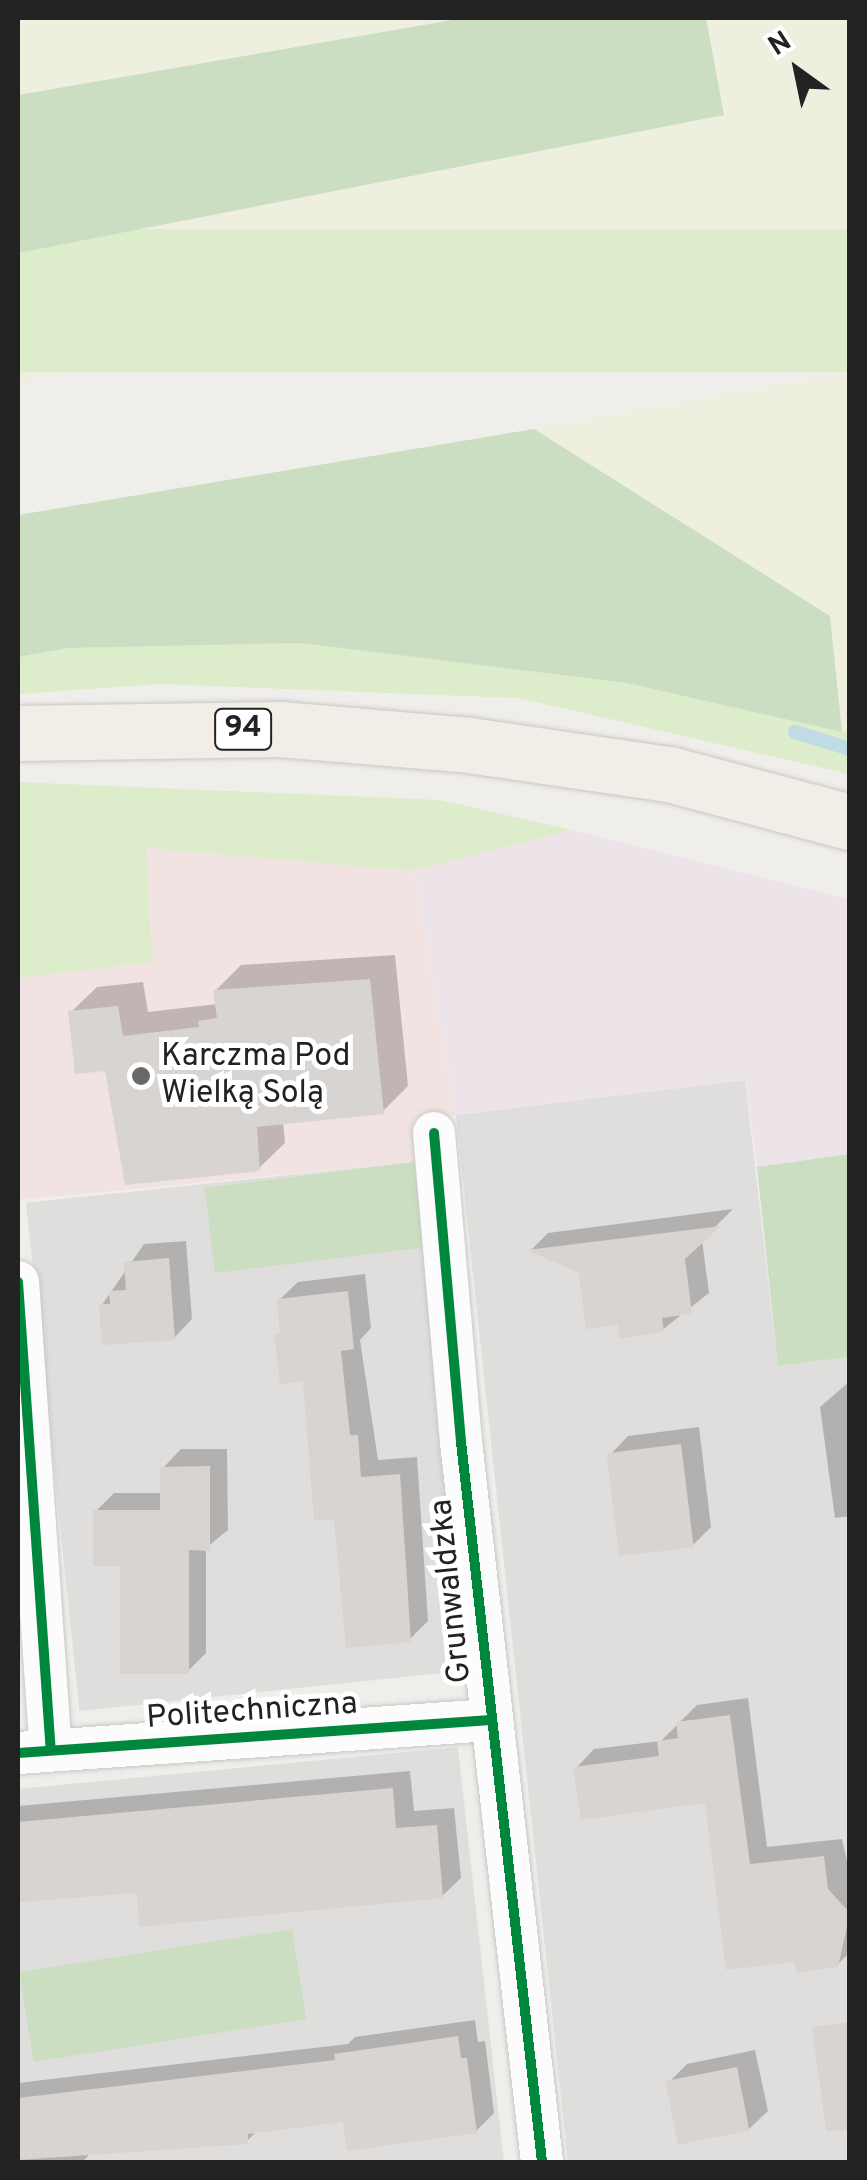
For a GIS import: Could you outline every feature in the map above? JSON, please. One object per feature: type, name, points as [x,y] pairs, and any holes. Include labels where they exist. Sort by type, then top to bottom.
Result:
[{"type":"main road","name":"94","points":[[18,733],[280,729],[468,745],[668,774],[850,822]]},
{"type":"street","name":"Grunwaldzka","points":[[434,1133],[491,1720],[542,2162]]},
{"type":"street","points":[[18,1282],[34,1751]]},
{"type":"street","name":"Politechniczna","points":[[34,1751],[491,1720]]},
{"type":"shaded area","points":[[572,830],[849,899],[849,1154],[757,1167],[745,1080],[456,1115],[414,871]]},
{"type":"shaded area","points":[[146,848],[414,871],[456,1115],[415,1119],[414,1162],[18,1200],[18,978],[152,962]]},
{"type":"shaded area","points":[[745,1080],[778,1366],[849,1357],[849,2162],[568,2162],[456,1115]]},
{"type":"shaded area","points":[[414,1162],[467,1670],[80,1711],[26,1203]]},
{"type":"shaded area","points":[[458,1747],[504,2162],[18,2162],[18,1789]]},
{"type":"green space","points":[[18,18],[464,18],[18,95]]},
{"type":"green space","points":[[464,18],[706,18],[724,115],[18,253],[18,95]]},
{"type":"green space","points":[[706,18],[849,18],[849,229],[18,383],[18,253],[723,115]]},
{"type":"green space","points":[[18,229],[849,229],[849,372],[18,372]]},
{"type":"green space","points":[[849,372],[849,733],[842,732],[829,616],[534,429]]},
{"type":"green space","points":[[534,429],[830,616],[842,732],[627,683],[301,643],[69,648],[18,657],[18,515]]},
{"type":"green space","points":[[301,643],[627,683],[849,733],[849,774],[518,698],[159,684],[18,694],[18,657],[69,648]]},
{"type":"green space","points":[[18,782],[440,800],[572,830],[414,871],[146,848],[152,962],[18,978]]},
{"type":"green space","points":[[849,1154],[849,1357],[778,1366],[757,1167]]},
{"type":"green space","points":[[414,1162],[424,1247],[215,1273],[205,1188]]},
{"type":"green space","points":[[292,1929],[306,2019],[34,2062],[19,1972]]},
{"type":"building","points":[[370,979],[384,1114],[257,1127],[260,1171],[125,1185],[105,1071],[75,1074],[68,1011],[118,1006],[123,1036],[199,1027],[198,1021],[217,1018],[213,990]]},
{"type":"building","points":[[721,1226],[685,1259],[692,1314],[662,1318],[664,1332],[619,1339],[618,1325],[586,1329],[579,1273],[527,1250]]},
{"type":"building","points":[[169,1258],[175,1340],[102,1345],[99,1304],[110,1304],[109,1291],[126,1290],[124,1262]]},
{"type":"building","points":[[348,1291],[354,1349],[341,1351],[350,1435],[358,1435],[361,1477],[400,1474],[411,1642],[346,1648],[334,1520],[314,1520],[303,1381],[280,1384],[274,1334],[280,1333],[277,1299]]},
{"type":"building","points":[[681,1444],[694,1547],[619,1556],[607,1453]]},
{"type":"building","points":[[210,1466],[210,1551],[189,1550],[189,1674],[120,1674],[120,1566],[93,1566],[93,1510],[160,1510],[160,1467]]},
{"type":"building","points":[[730,1715],[750,1864],[824,1856],[828,1889],[850,1913],[838,1967],[796,1973],[795,1962],[726,1970],[705,1803],[581,1820],[573,1767],[659,1756],[657,1741],[678,1738],[676,1722]]},
{"type":"building","points":[[393,1788],[396,1828],[437,1825],[443,1898],[139,1927],[137,1893],[18,1902],[18,1822]]},
{"type":"building","points":[[850,2022],[850,2130],[826,2131],[812,2027]]},
{"type":"building","points":[[458,2036],[461,2058],[467,2058],[477,2133],[347,2151],[343,2122],[248,2134],[248,2144],[18,2160],[18,2098],[335,2060],[334,2054]]},
{"type":"building","points":[[737,2067],[749,2131],[678,2145],[665,2081]]},
{"type":"waterway","points":[[795,732],[850,749]]},
{"type":"cycle path","points":[[434,1133],[461,1442],[542,2162]]},
{"type":"cycle path","points":[[18,1282],[51,1749]]},
{"type":"cycle path","points":[[18,1753],[491,1720]]},
{"type":"place","name":"Karczma Pod Wielką Solą","points":[[141,1076]]}]
